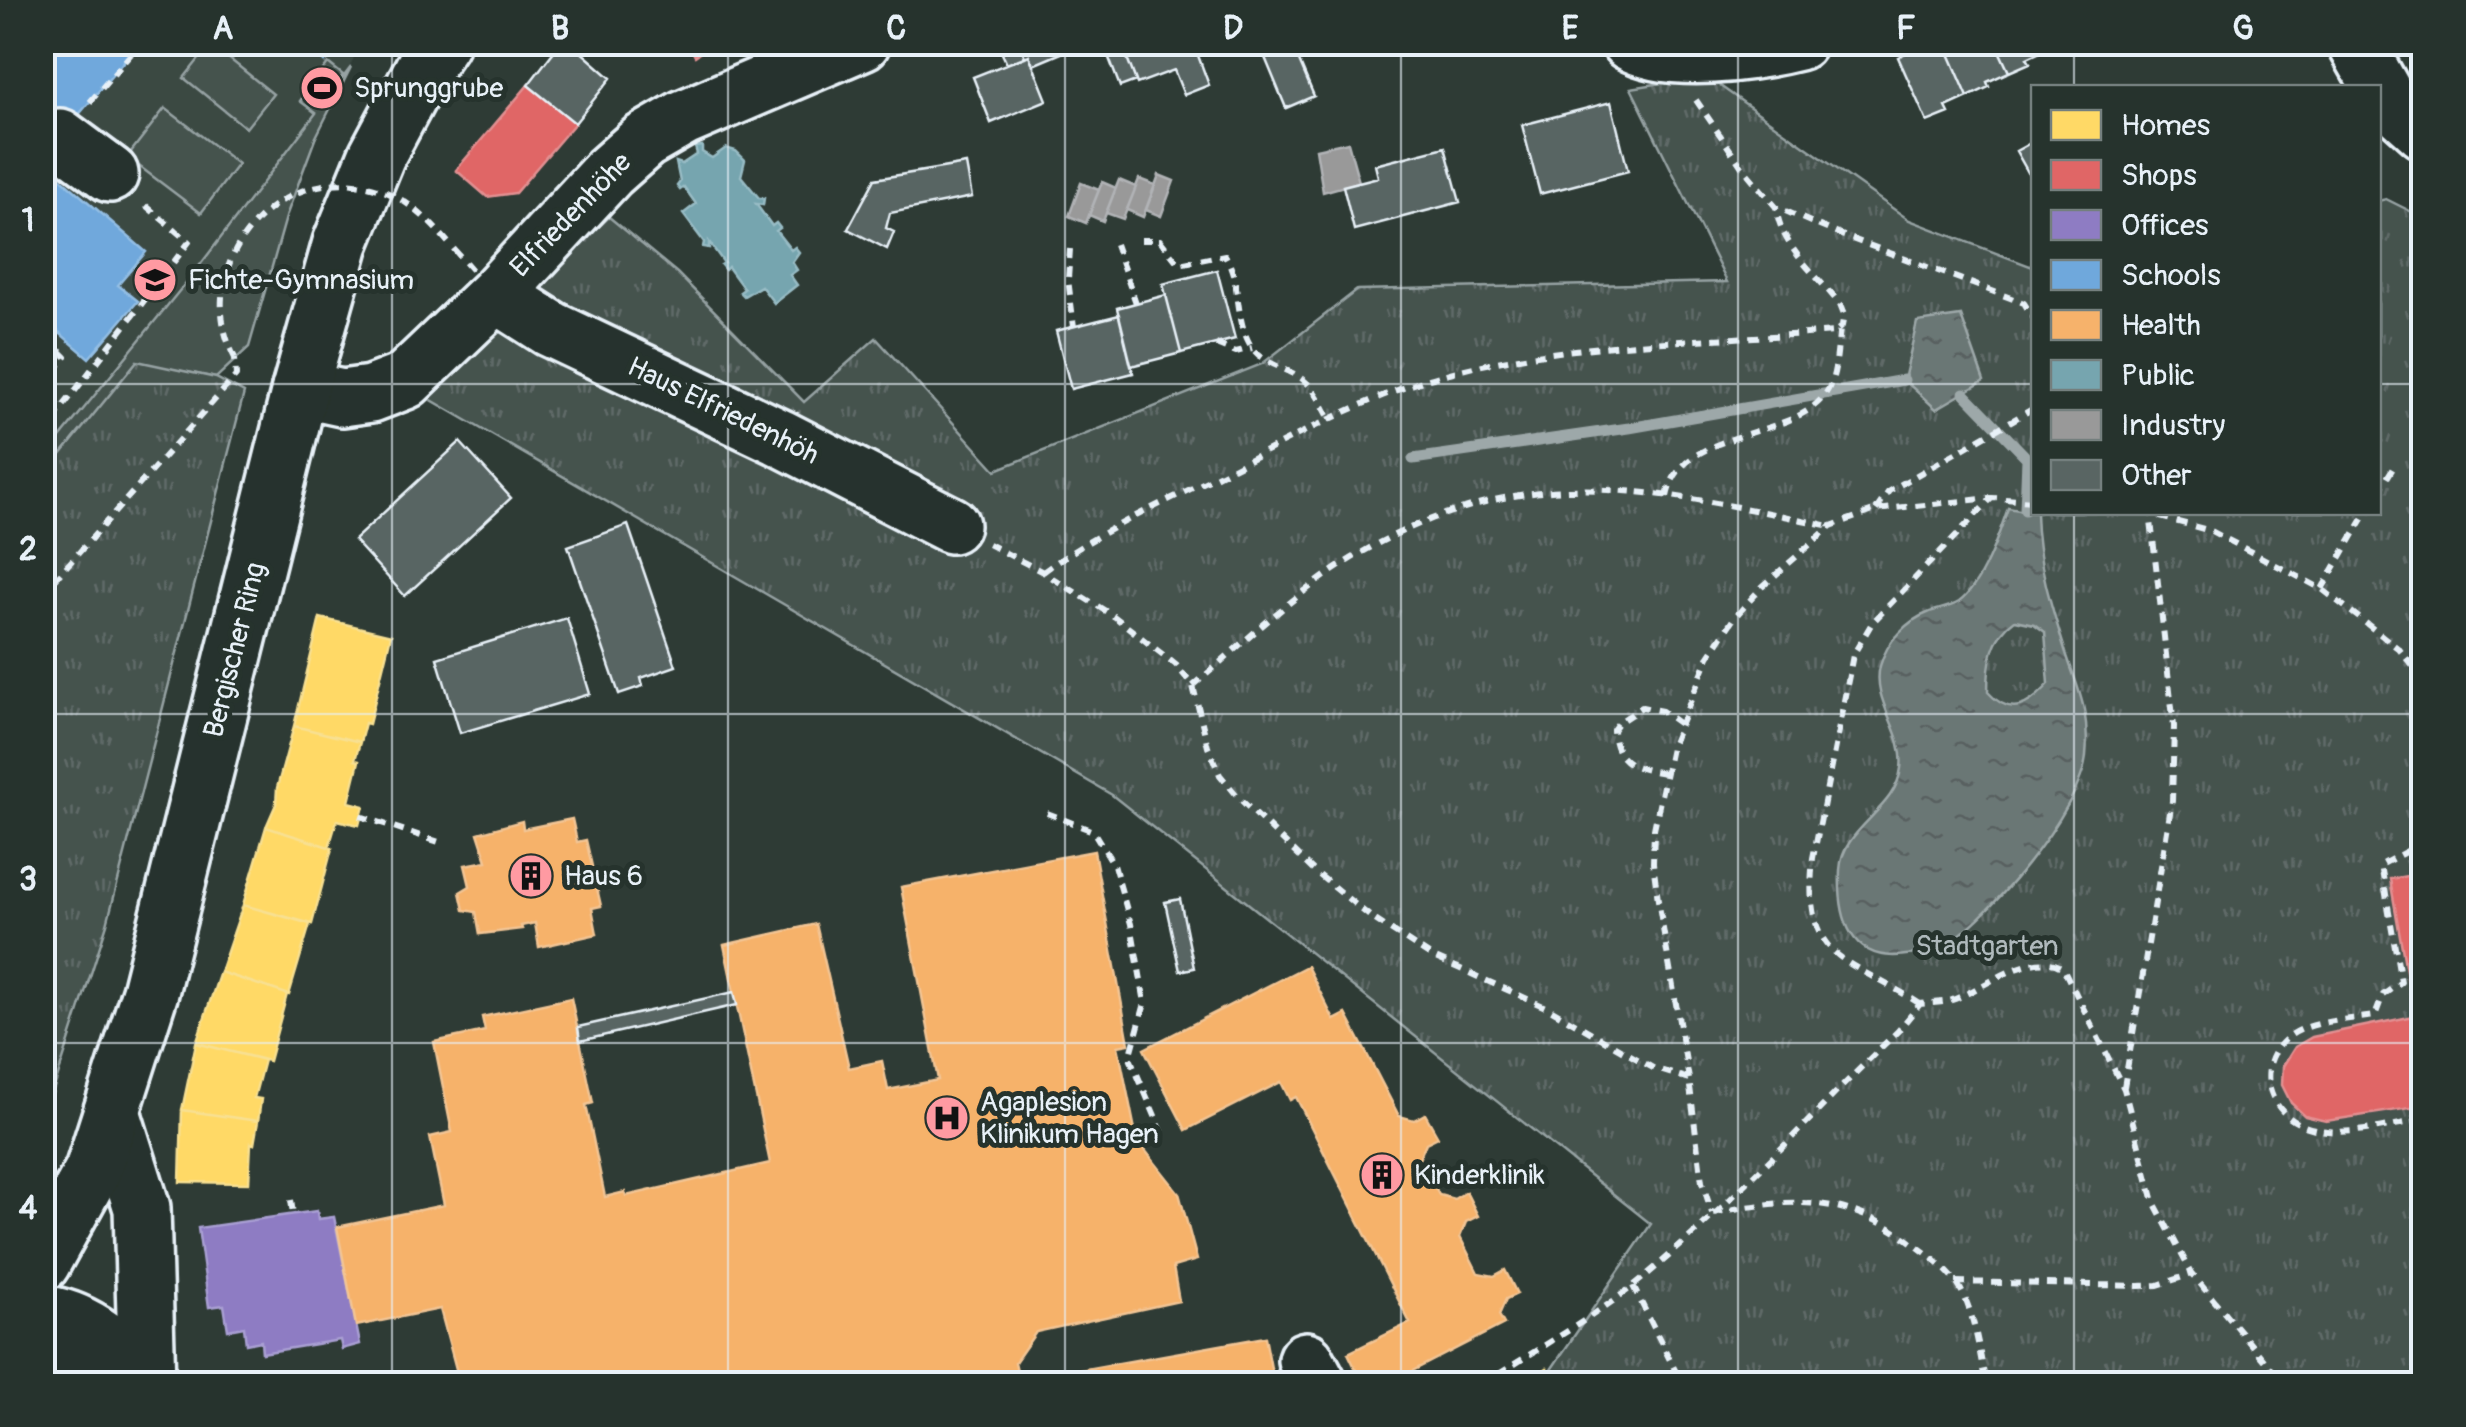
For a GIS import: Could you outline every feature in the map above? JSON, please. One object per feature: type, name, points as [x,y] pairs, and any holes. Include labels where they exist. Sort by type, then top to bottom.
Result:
[{"type":"main road","name":"Bergischer Ring","points":[[42,1263],[92,1170],[150,992],[300,389],[341,242],[377,155],[441,42]]},
{"type":"main road","name":"Elfriedenhöhe","points":[[300,389],[342,398],[370,394],[405,381],[484,282],[644,141],[684,118],[862,42]]},
{"type":"main road","points":[[1651,48],[1756,52],[1798,42]]},
{"type":"main road","points":[[2355,42],[2379,85]]},
{"type":"main road","points":[[2381,89],[2424,132]]},
{"type":"main road","points":[[60,137],[110,174]]},
{"type":"main road","name":"Haus Elfriedenhöh","points":[[484,282],[551,329],[952,524]]},
{"type":"main road","points":[[112,1112],[142,1208],[147,1383]]},
{"type":"main road","points":[[42,1313],[64,1316],[90,1330],[124,1353],[147,1383]]},
{"type":"main road","points":[[42,1358],[74,1384]]},
{"type":"path","points":[[60,137],[141,42]]},
{"type":"path","points":[[1651,48],[1694,97],[1776,207],[2024,304],[2031,314]]},
{"type":"path","points":[[42,594],[236,376],[219,305],[229,264],[252,225],[291,194],[341,183],[382,190],[422,215],[484,282]]},
{"type":"path","points":[[1666,497],[1677,471],[1694,458],[1718,444],[1807,410],[1831,384],[1844,315],[1840,304],[1778,228],[1776,207]]},
{"type":"path","points":[[1140,240],[1160,240],[1179,264],[1224,256],[1233,269],[1252,348],[1308,383],[1330,419]]},
{"type":"path","points":[[42,434],[188,242]]},
{"type":"path","points":[[1115,244],[1136,303]]},
{"type":"path","points":[[1070,248],[1068,280],[1074,327]]},
{"type":"path","points":[[1043,572],[1070,552],[1330,419],[1417,382],[1526,356],[1835,332],[1840,328]]},
{"type":"path","points":[[42,385],[66,357],[52,343]]},
{"type":"path","points":[[1216,344],[1236,352],[1252,348]]},
{"type":"path","points":[[1876,510],[1888,491],[2031,410]]},
{"type":"path","points":[[2381,488],[2393,468]]},
{"type":"path","points":[[1193,686],[1321,578],[1419,522],[1486,503],[1540,492],[1595,490],[1666,497],[1831,526]]},
{"type":"path","points":[[1992,498],[1872,622],[1854,654],[1813,858],[1812,913],[1819,934],[1831,951],[1860,972],[1890,984],[1920,1004],[1950,1001],[2034,962],[2051,960],[2063,968],[2124,1089],[2154,1202],[2192,1274],[2284,1384]]},
{"type":"path","points":[[1712,1213],[1702,1182],[1654,863],[1654,829],[1664,772],[1701,672],[1734,618],[1762,587],[1831,526],[1876,510],[1992,498],[2031,501]]},
{"type":"path","points":[[2124,1089],[2172,801],[2174,726],[2150,515]]},
{"type":"path","points":[[2157,515],[2211,531],[2322,589],[2399,649],[2424,680]]},
{"type":"path","points":[[2322,589],[2365,515]]},
{"type":"path","points":[[952,524],[1115,616],[1176,665],[1193,686],[1208,747],[1220,775],[1313,870],[1372,918],[1429,955],[1550,1010],[1653,1068],[1688,1079]]},
{"type":"path","points":[[1664,772],[1629,765],[1619,756],[1613,730],[1642,707],[1662,710],[1680,724]]},
{"type":"path","points":[[1047,814],[1093,831],[1114,865],[1132,924],[1145,1003],[1130,1058],[1162,1132]]},
{"type":"path","points":[[360,816],[445,844]]},
{"type":"path","points":[[2424,842],[2381,865],[2402,982],[2383,995],[2375,1016],[2312,1026],[2293,1034],[2274,1057],[2268,1076],[2272,1098],[2280,1112],[2297,1124],[2339,1133],[2424,1120]]},
{"type":"path","points":[[1484,1384],[1633,1286],[1686,1241],[1712,1213],[1747,1185],[1920,1004]]},
{"type":"path","points":[[291,1200],[293,1214]]},
{"type":"path","points":[[1712,1213],[1770,1202],[1815,1202],[1850,1209],[1884,1222],[1956,1282],[1968,1308],[1986,1384]]},
{"type":"path","points":[[1956,1282],[2139,1286],[2158,1285],[2192,1274]]},
{"type":"path","points":[[1633,1286],[1682,1384]]},
{"type":"path","points":[[2408,1384],[2424,1366]]},
{"type":"shaded area","name":"Fichte-Gymnasium","points":[[43,43],[361,43],[315,139],[287,214],[249,347],[216,378],[137,362],[43,477]]},
{"type":"green space","points":[[211,44],[273,94],[246,128],[184,78]]},
{"type":"green space","points":[[328,63],[343,75],[319,109],[351,67],[315,139],[287,214],[249,347],[216,378],[137,362],[43,477],[43,459],[197,269],[316,113],[300,101]]},
{"type":"green space","name":"Stadtgarten","points":[[1706,76],[1909,220],[2031,266],[2031,515],[2381,515],[2381,200],[2386,199],[2424,218],[2423,1384],[1551,1384],[1548,1374],[1651,1224],[1112,795],[423,395],[609,217],[677,273],[804,402],[876,338],[996,470],[1262,364],[1357,290],[1727,282],[1631,88]]},
{"type":"green space","points":[[165,108],[238,164],[201,213],[127,157]]},
{"type":"green space","points":[[137,361],[216,378],[244,393],[107,924],[43,1122],[43,477]]},
{"type":"water","points":[[1961,316],[1984,381],[1936,409],[1904,380],[1917,322]]},
{"type":"water","points":[[2008,508],[2036,515],[2046,584],[2085,714],[2086,756],[2080,778],[2049,835],[2027,865],[1956,938],[1926,953],[1887,956],[1871,952],[1851,933],[1845,920],[1840,870],[1850,842],[1890,796],[1901,768],[1899,742],[1880,692],[1880,666],[1887,648],[1905,626],[1956,604],[1975,584]],"holes":[[[2015,620],[2034,624],[2045,632],[2049,684],[2020,706],[1996,700],[1988,692],[1989,671],[1992,652],[2001,634]]]},
{"type":"building: Homes","points":[[320,618],[391,635],[369,724],[365,723],[360,742],[294,726]]},
{"type":"building: Homes","points":[[294,726],[360,742],[349,802],[364,806],[359,825],[337,820],[329,847],[266,827],[276,804]]},
{"type":"building: Homes","points":[[266,827],[332,848],[312,924],[243,905]]},
{"type":"building: Homes","points":[[243,905],[310,924],[289,995],[220,972]]},
{"type":"building: Homes","points":[[220,972],[287,994],[269,1061],[196,1043]]},
{"type":"building: Homes","points":[[196,1043],[264,1060],[254,1098],[261,1099],[258,1121],[182,1110]]},
{"type":"building: Homes","points":[[182,1110],[258,1121],[254,1144],[251,1143],[249,1183],[180,1182]]},
{"type":"building: Homes","points":[[1547,1368],[1559,1384],[1523,1384]]},
{"type":"building: Shops","points":[[687,42],[715,42],[695,56]]},
{"type":"building: Shops","points":[[528,85],[575,123],[515,193],[487,197],[456,170]]},
{"type":"building: Shops","points":[[2424,873],[2424,1106],[2326,1121],[2305,1116],[2291,1103],[2282,1085],[2283,1066],[2295,1047],[2312,1037],[2414,1016],[2390,879]]},
{"type":"building: Offices","points":[[317,1211],[318,1219],[334,1217],[360,1344],[342,1349],[340,1340],[262,1353],[261,1341],[246,1344],[244,1327],[228,1330],[224,1305],[209,1307],[198,1228]]},
{"type":"building: Schools","points":[[48,42],[140,42],[60,137],[42,150],[42,49]]},
{"type":"building: Schools","points":[[301,42],[342,42],[324,62]]},
{"type":"building: Schools","points":[[42,162],[146,252],[118,285],[138,301],[89,358],[42,318]]},
{"type":"building: Schools","points":[[42,318],[60,333],[43,353],[55,363],[42,378]]},
{"type":"building: Health","name":"Haus 6","points":[[572,819],[577,842],[586,840],[601,906],[592,908],[597,934],[539,947],[535,923],[521,926],[522,929],[480,934],[476,912],[464,910],[460,892],[470,886],[465,865],[487,861],[478,833],[522,821],[523,829]]},
{"type":"building: Health","name":"Agaplesion Klinikum Hagen","points":[[1094,851],[1129,1044],[1118,1046],[1137,1140],[1179,1193],[1197,1260],[1173,1267],[1179,1301],[1036,1332],[1015,1362],[1020,1384],[460,1384],[440,1309],[356,1326],[337,1227],[444,1205],[430,1137],[452,1132],[434,1042],[485,1031],[482,1017],[571,998],[593,1103],[586,1105],[605,1197],[625,1192],[626,1196],[770,1163],[724,945],[816,924],[849,1068],[882,1061],[888,1090],[938,1080],[901,887]]},
{"type":"building: Health","name":"Kinderklinik","points":[[1307,966],[1334,1020],[1346,1014],[1399,1116],[1414,1120],[1425,1114],[1438,1137],[1426,1143],[1419,1159],[1439,1195],[1454,1199],[1466,1192],[1478,1216],[1466,1222],[1460,1237],[1478,1273],[1494,1276],[1505,1270],[1517,1294],[1506,1299],[1499,1315],[1504,1324],[1387,1384],[1363,1384],[1348,1353],[1410,1323],[1296,1097],[1290,1100],[1281,1082],[1186,1130],[1144,1049]]},
{"type":"building: Health","points":[[1265,1337],[1274,1384],[1072,1384],[1069,1372]]},
{"type":"building: Public","points":[[702,146],[702,152],[712,158],[726,148],[745,160],[741,176],[759,198],[764,198],[763,205],[756,204],[772,226],[776,223],[780,228],[776,231],[791,250],[795,247],[799,252],[792,262],[797,270],[790,275],[797,285],[774,303],[761,286],[744,296],[740,292],[744,289],[728,267],[725,270],[721,265],[724,263],[709,242],[709,248],[703,247],[704,242],[683,214],[696,204],[684,187],[680,190],[677,186],[680,182],[676,162],[682,164],[697,154],[695,147]]},
{"type":"building: Industry","points":[[1348,142],[1359,182],[1323,192],[1316,149]]},
{"type":"building: Industry","points":[[1159,175],[1174,181],[1161,216],[1146,210]]},
{"type":"building: Industry","points":[[1139,179],[1155,185],[1143,217],[1127,210]]},
{"type":"building: Industry","points":[[1119,180],[1136,187],[1123,219],[1106,213]]},
{"type":"building: Industry","points":[[1102,182],[1116,188],[1103,221],[1089,215]]},
{"type":"building: Industry","points":[[1081,183],[1099,190],[1086,223],[1069,216]]},
{"type":"building: Other","points":[[561,42],[570,42],[611,78],[575,123],[528,85]]},
{"type":"building: Other","points":[[1019,42],[1025,57],[1007,64],[1000,49]]},
{"type":"building: Other","points":[[1019,42],[1069,42],[1071,49],[1033,65]]},
{"type":"building: Other","points":[[1121,42],[1136,81],[1120,87],[1104,45]]},
{"type":"building: Other","points":[[1121,42],[1193,42],[1209,85],[1184,95],[1174,70],[1137,84]]},
{"type":"building: Other","points":[[1254,42],[1291,42],[1314,96],[1286,108],[1259,43]]},
{"type":"building: Other","points":[[1927,42],[1944,42],[1968,97],[1946,107],[1949,113],[1927,122],[1898,57]]},
{"type":"building: Other","points":[[1944,42],[1995,42],[2009,72],[1968,97]]},
{"type":"building: Other","points":[[1995,42],[2049,42],[2051,47],[2027,58],[2030,63],[2009,72]]},
{"type":"building: Other","points":[[1029,55],[1047,100],[991,123],[973,77]]},
{"type":"building: Other","points":[[1611,102],[1628,171],[1540,194],[1522,125]]},
{"type":"building: Other","points":[[2031,143],[2031,178],[2016,151]]},
{"type":"building: Other","points":[[1445,147],[1460,202],[1354,230],[1343,186],[1378,177],[1375,165]]},
{"type":"building: Other","points":[[966,164],[972,197],[890,213],[886,228],[894,232],[887,249],[848,229],[875,179]]},
{"type":"building: Other","points":[[1217,270],[1235,339],[1181,353],[1163,284]]},
{"type":"building: Other","points":[[1166,295],[1181,353],[1131,366],[1117,308]]},
{"type":"building: Other","points":[[1119,315],[1133,373],[1071,389],[1056,331]]},
{"type":"building: Other","points":[[460,442],[511,498],[405,596],[354,540]]},
{"type":"building: Other","points":[[628,525],[676,666],[641,678],[643,686],[619,694],[568,546]]},
{"type":"building: Other","points":[[567,618],[590,694],[460,733],[437,658]]},
{"type":"building: Other","points":[[1180,899],[1194,968],[1180,971],[1165,902]]},
{"type":"building: Other","points":[[734,992],[737,1005],[580,1041],[578,1027]]},
{"type":"waterway","points":[[1413,459],[1629,428],[1904,380]]},
{"type":"waterway","points":[[1964,393],[2027,458],[2025,510]]},
{"type":"place","name":"Sprunggrube","points":[[322,88]]},
{"type":"place","name":"Fichte-Gymnasium","points":[[155,280]]},
{"type":"place","name":"Haus 6","points":[[531,876]]},
{"type":"place","name":"Agaplesion Klinikum Hagen","points":[[947,1118]]},
{"type":"place","name":"Kinderklinik","points":[[1382,1175]]}]
